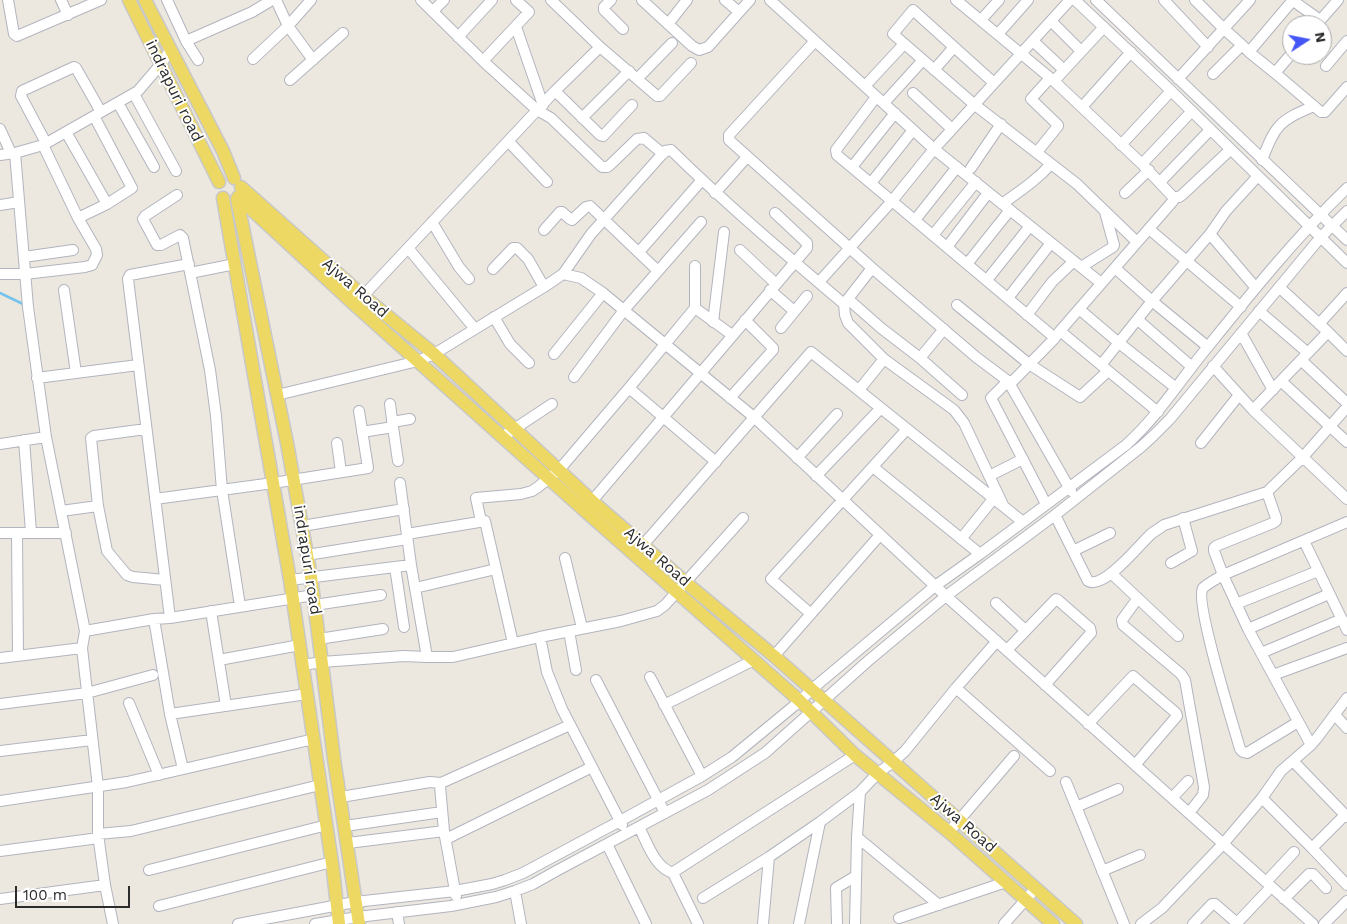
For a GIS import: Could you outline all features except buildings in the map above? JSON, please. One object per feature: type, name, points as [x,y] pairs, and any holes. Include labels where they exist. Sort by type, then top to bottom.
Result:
[{"type":"main road","name":"indrapuri road","points":[[129,0],[218,182]]},
{"type":"main road","name":"indrapuri road","points":[[145,0],[223,151],[238,191],[311,577],[358,920]]},
{"type":"main road","points":[[228,176],[238,191],[227,200],[222,198],[218,190],[218,182],[228,176]]},
{"type":"main road","name":"Ajwa Road","points":[[238,191],[434,354],[592,501],[643,545],[681,587],[754,660],[812,712],[855,755],[949,832],[1053,924]]},
{"type":"main road","name":"Ajwa Road","points":[[238,191],[354,305],[549,479],[681,587],[774,656],[1076,924]]},
{"type":"main road","name":"indrapuri road","points":[[222,198],[293,598],[332,862],[339,922]]},
{"type":"street","points":[[8,0],[15,36],[101,0]]},
{"type":"street","points":[[61,0],[68,15]]},
{"type":"street","points":[[167,0],[186,41],[198,60]]},
{"type":"street","points":[[186,41],[252,12],[274,0],[288,26],[313,60]]},
{"type":"street","points":[[421,0],[483,61],[540,108],[602,167],[610,165],[637,138],[644,138],[663,154]]},
{"type":"street","points":[[433,11],[444,0]]},
{"type":"street","points":[[458,37],[492,0]]},
{"type":"street","points":[[483,61],[529,12],[516,0]]},
{"type":"street","points":[[551,0],[600,47],[659,97],[690,63]]},
{"type":"street","points":[[611,0],[604,10],[623,29]]},
{"type":"street","points":[[642,0],[692,46],[699,50],[708,47],[750,0]]},
{"type":"street","points":[[668,24],[687,0]]},
{"type":"street","points":[[725,0],[739,12]]},
{"type":"street","points":[[770,0],[934,149],[1101,283]]},
{"type":"street","points":[[956,0],[1022,54],[1082,107],[1145,167],[1173,197],[1182,195],[1230,150]]},
{"type":"street","points":[[981,20],[999,0]]},
{"type":"street","points":[[998,34],[1028,0]]},
{"type":"street","points":[[819,282],[892,201],[934,149],[1070,0]]},
{"type":"street","points":[[1075,0],[1131,52],[1347,263]]},
{"type":"street","points":[[1096,0],[1347,240]]},
{"type":"street","points":[[1164,0],[1208,47]]},
{"type":"street","points":[[1196,0],[1224,29],[1322,112],[1325,112],[1347,87]]},
{"type":"street","points":[[1178,79],[1250,0]]},
{"type":"street","points":[[1213,74],[1246,48],[1293,0],[1309,15]]},
{"type":"street","points":[[1325,15],[1338,0]]},
{"type":"street","points":[[252,59],[288,26],[309,1]]},
{"type":"street","points":[[994,83],[913,10],[893,34],[975,104],[1077,184],[1138,242]]},
{"type":"street","points":[[1051,21],[1081,51]]},
{"type":"street","points":[[516,27],[540,108]]},
{"type":"street","points":[[1037,152],[1058,125],[1031,99],[1064,70],[1104,27]]},
{"type":"street","points":[[290,80],[343,33]]},
{"type":"street","points":[[815,41],[729,135],[729,140],[850,249],[976,357],[1009,382],[1075,498]]},
{"type":"street","points":[[1034,41],[1064,70]]},
{"type":"street","points":[[1326,66],[1347,41]]},
{"type":"street","points":[[637,79],[672,43]]},
{"type":"street","points":[[865,86],[904,44]]},
{"type":"street","points":[[363,296],[555,91],[600,47]]},
{"type":"street","points":[[934,70],[954,47]]},
{"type":"street","points":[[0,155],[45,144],[134,94],[171,50]]},
{"type":"street","points":[[1082,107],[1131,52]]},
{"type":"street","points":[[923,60],[880,100],[836,150],[837,155],[1028,315],[1104,368],[1158,412]]},
{"type":"street","points":[[1276,73],[1282,65]]},
{"type":"street","points":[[0,274],[25,274],[92,265],[97,255],[96,249],[78,218],[21,96],[22,91],[74,67],[132,188],[78,218]]},
{"type":"street","points":[[582,118],[628,71]]},
{"type":"street","points":[[555,91],[600,136],[603,136],[632,105]]},
{"type":"street","points":[[1121,145],[1171,91]]},
{"type":"street","points":[[913,93],[952,129]]},
{"type":"street","points":[[134,94],[176,170]]},
{"type":"street","points":[[118,103],[154,167]]},
{"type":"street","points":[[1262,160],[1278,127],[1290,117],[1314,106]]},
{"type":"street","points":[[1125,193],[1192,111]]},
{"type":"street","points":[[852,167],[895,113]]},
{"type":"street","points":[[971,168],[1001,124]]},
{"type":"street","points":[[0,129],[13,153],[20,202],[28,307],[46,437],[85,631],[82,648],[98,787],[99,836],[105,885],[113,924]]},
{"type":"street","points":[[871,183],[913,130]]},
{"type":"street","points":[[1160,182],[1210,130]]},
{"type":"street","points":[[66,132],[106,204]]},
{"type":"street","points":[[508,142],[547,182]]},
{"type":"street","points":[[277,395],[418,361],[434,354],[544,287],[563,274],[591,234],[667,150],[670,150],[701,181],[794,262],[920,358],[962,395]]},
{"type":"street","points":[[715,193],[748,157]]},
{"type":"street","points":[[967,264],[1006,207],[1051,164]]},
{"type":"street","points":[[915,220],[956,167]]},
{"type":"street","points":[[956,305],[1029,364],[1080,397],[1104,368],[1119,343],[1152,301],[1210,234],[1226,211],[1257,177]]},
{"type":"street","points":[[639,252],[701,181]]},
{"type":"street","points":[[933,235],[976,182]]},
{"type":"street","points":[[238,924],[336,905],[455,891],[505,880],[620,821],[702,776],[732,757],[935,586],[1126,445],[1138,434],[1158,412],[1256,288],[1309,226],[1347,188]]},
{"type":"street","points":[[947,247],[988,193]]},
{"type":"street","points":[[177,195],[143,219],[157,245],[180,235],[183,236],[211,379],[222,490],[240,606]]},
{"type":"street","points":[[1046,504],[991,398],[1029,364],[1057,334],[1173,201],[1173,197]]},
{"type":"street","points":[[0,205],[20,202]]},
{"type":"street","points":[[544,230],[560,212],[572,220],[587,206],[590,206],[658,271]]},
{"type":"street","points":[[1028,315],[1052,282],[1078,264],[1113,247],[1105,211]]},
{"type":"street","points":[[315,924],[358,920],[397,912],[457,904],[496,897],[515,891],[533,884],[708,790],[765,753],[823,700],[946,596],[1055,515],[1153,436],[1170,419],[1320,238],[1347,211]]},
{"type":"street","points":[[592,501],[807,248],[807,243],[775,213]]},
{"type":"street","points":[[432,222],[468,280]]},
{"type":"street","points":[[574,377],[624,310],[701,222]]},
{"type":"street","points":[[987,280],[1030,226]]},
{"type":"street","points":[[1149,228],[1241,307]]},
{"type":"street","points":[[713,322],[724,232]]},
{"type":"street","points":[[1210,234],[1256,288]]},
{"type":"street","points":[[1008,298],[1052,243]]},
{"type":"street","points":[[408,248],[475,329]]},
{"type":"street","points":[[493,269],[513,248],[517,248],[528,259],[544,287]]},
{"type":"street","points":[[24,257],[73,250]]},
{"type":"street","points":[[740,250],[794,311]]},
{"type":"street","points":[[170,618],[128,279],[130,275],[235,264]]},
{"type":"street","points":[[481,521],[476,498],[520,494],[538,487],[559,470],[629,388],[695,308],[695,266]]},
{"type":"street","points":[[872,268],[846,301],[845,315],[848,323],[884,359],[954,410],[964,423],[1003,505]]},
{"type":"street","points":[[1115,268],[1208,347]]},
{"type":"street","points":[[563,274],[581,278],[603,293],[754,418],[946,596],[1313,924]]},
{"type":"street","points":[[1279,287],[1345,345]]},
{"type":"street","points":[[64,290],[76,373]]},
{"type":"street","points":[[1319,324],[1347,292]]},
{"type":"street","points":[[554,354],[603,293]]},
{"type":"street","points":[[781,328],[807,296]]},
{"type":"street","points":[[695,308],[732,335]]},
{"type":"street","points":[[1079,309],[1176,388]]},
{"type":"street","points":[[1259,311],[1347,403]]},
{"type":"street","points":[[494,317],[510,344],[529,363]]},
{"type":"street","points":[[730,398],[773,350],[745,320]]},
{"type":"street","points":[[1138,320],[1192,367]]},
{"type":"street","points":[[920,358],[944,330]]},
{"type":"street","points":[[1253,410],[1328,332]]},
{"type":"street","points":[[1241,333],[1273,390]]},
{"type":"street","points":[[643,545],[811,352],[1023,522]]},
{"type":"street","points":[[859,390],[884,359]]},
{"type":"street","points":[[38,378],[138,365]]},
{"type":"street","points":[[1212,366],[1253,410],[1345,493]]},
{"type":"street","points":[[1282,380],[1347,442]]},
{"type":"street","points":[[629,388],[716,462]]},
{"type":"street","points":[[1201,443],[1239,395]]},
{"type":"street","points":[[390,404],[398,461]]},
{"type":"street","points":[[502,437],[552,404]]},
{"type":"street","points":[[1055,515],[1088,581],[1094,582],[1112,574],[1152,533],[1164,525],[1266,492],[1303,456],[1347,407]]},
{"type":"street","points":[[816,476],[881,408]]},
{"type":"street","points":[[155,499],[368,468],[358,411]]},
{"type":"street","points":[[797,458],[837,414]]},
{"type":"street","points":[[362,432],[410,419]]},
{"type":"street","points":[[146,429],[91,438],[98,506],[107,551],[121,568],[133,577],[165,580]]},
{"type":"street","points":[[811,614],[772,579],[907,429]]},
{"type":"street","points":[[0,444],[46,437]]},
{"type":"street","points":[[24,440],[31,532]]},
{"type":"street","points":[[337,443],[341,472]]},
{"type":"street","points":[[989,476],[1023,459]]},
{"type":"street","points":[[873,466],[980,554]]},
{"type":"street","points":[[400,483],[411,565],[427,658]]},
{"type":"street","points":[[1266,492],[1276,521],[1216,546],[1214,551],[1248,629],[1311,746]]},
{"type":"street","points":[[961,539],[994,498]]},
{"type":"street","points":[[60,511],[98,506]]},
{"type":"street","points":[[302,526],[404,510]]},
{"type":"street","points":[[303,665],[404,656],[427,658],[453,656],[540,636],[621,621],[656,611],[665,605],[743,518]]},
{"type":"street","points":[[1171,563],[1192,551],[1183,518]]},
{"type":"street","points":[[307,555],[407,537],[484,520],[513,643]]},
{"type":"street","points":[[1298,722],[1247,753],[1240,749],[1207,630],[1202,592],[1204,587],[1223,575],[1347,522]]},
{"type":"street","points":[[0,533],[66,533]]},
{"type":"street","points":[[17,533],[18,656]]},
{"type":"street","points":[[1073,551],[1110,533]]},
{"type":"street","points":[[774,656],[880,535]]},
{"type":"street","points":[[1304,540],[1347,630]]},
{"type":"street","points":[[565,558],[582,628]]},
{"type":"street","points":[[290,580],[411,565]]},
{"type":"street","points":[[395,567],[404,628]]},
{"type":"street","points":[[415,588],[496,569]]},
{"type":"street","points":[[1236,604],[1318,571]]},
{"type":"street","points":[[1112,574],[1178,636]]},
{"type":"street","points":[[1248,629],[1329,594]]},
{"type":"street","points":[[85,631],[293,598],[314,600],[381,595]]},
{"type":"street","points":[[1138,598],[1122,620],[1123,625],[1181,674],[1184,680],[1204,787],[1203,794],[1189,813]]},
{"type":"street","points":[[1006,650],[1056,599],[1058,600],[1091,630],[1091,633],[1046,685]]},
{"type":"street","points":[[996,603],[1025,630]]},
{"type":"street","points":[[211,611],[226,706]]},
{"type":"street","points":[[154,619],[170,714],[183,769]]},
{"type":"street","points":[[1261,653],[1342,619]]},
{"type":"street","points":[[319,639],[384,629]]},
{"type":"street","points":[[569,631],[576,670]]},
{"type":"street","points":[[540,636],[547,672],[570,725],[627,833]]},
{"type":"street","points":[[703,898],[769,857],[860,792],[878,773],[905,751],[956,688],[997,642]]},
{"type":"street","points":[[219,660],[300,645]]},
{"type":"street","points":[[0,658],[82,648]]},
{"type":"street","points":[[1273,675],[1347,648]]},
{"type":"street","points":[[664,705],[754,660]]},
{"type":"street","points":[[0,704],[87,694],[153,675]]},
{"type":"street","points":[[1088,724],[1133,676],[1176,713],[1177,716],[1135,764]]},
{"type":"street","points":[[650,677],[702,776]]},
{"type":"street","points":[[596,680],[665,813]]},
{"type":"street","points":[[956,688],[1050,771]]},
{"type":"street","points":[[170,714],[307,694]]},
{"type":"street","points":[[1144,923],[1162,908],[1223,844],[1262,798],[1281,771],[1311,746],[1347,698]]},
{"type":"street","points":[[129,703],[159,775]]},
{"type":"street","points":[[1335,715],[1347,728]]},
{"type":"street","points":[[340,797],[430,782],[441,783],[570,725]]},
{"type":"street","points":[[0,800],[128,782],[314,739]]},
{"type":"street","points":[[0,751],[92,740]]},
{"type":"street","points":[[639,827],[663,869],[674,873],[855,755]]},
{"type":"street","points":[[949,832],[1014,756]]},
{"type":"street","points":[[1292,761],[1346,816],[1312,848]]},
{"type":"street","points":[[348,843],[445,835],[592,767]]},
{"type":"street","points":[[1172,798],[1188,781]]},
{"type":"street","points":[[1066,782],[1124,924]]},
{"type":"street","points":[[441,783],[445,835],[457,904]]},
{"type":"street","points":[[0,851],[131,831],[320,785]]},
{"type":"street","points":[[1076,807],[1118,789]]},
{"type":"street","points":[[855,924],[860,792]]},
{"type":"street","points":[[1262,798],[1347,885]]},
{"type":"street","points":[[345,826],[442,812]]},
{"type":"street","points":[[799,924],[820,822]]},
{"type":"street","points":[[149,870],[326,825]]},
{"type":"street","points":[[857,838],[939,904]]},
{"type":"street","points":[[606,844],[646,924]]},
{"type":"street","points":[[1193,924],[1210,906],[1215,904],[1236,924],[1294,852]]},
{"type":"street","points":[[1102,871],[1140,855]]},
{"type":"street","points":[[763,924],[769,857]]},
{"type":"street","points":[[550,858],[558,870]]},
{"type":"street","points":[[159,906],[332,862]]},
{"type":"street","points":[[674,873],[698,924]]},
{"type":"street","points":[[1284,899],[1309,874],[1313,874],[1326,888]]},
{"type":"street","points":[[837,924],[836,888],[856,876]]},
{"type":"street","points":[[899,918],[1006,882]]},
{"type":"street","points":[[0,899],[105,885]]},
{"type":"street","points":[[1004,924],[1036,888]]},
{"type":"street","points":[[515,891],[521,924]]},
{"type":"street","points":[[1324,924],[1347,901]]},
{"type":"street","points":[[397,912],[399,924]]},
{"type":"waterway","points":[[0,293],[25,305]]}]
